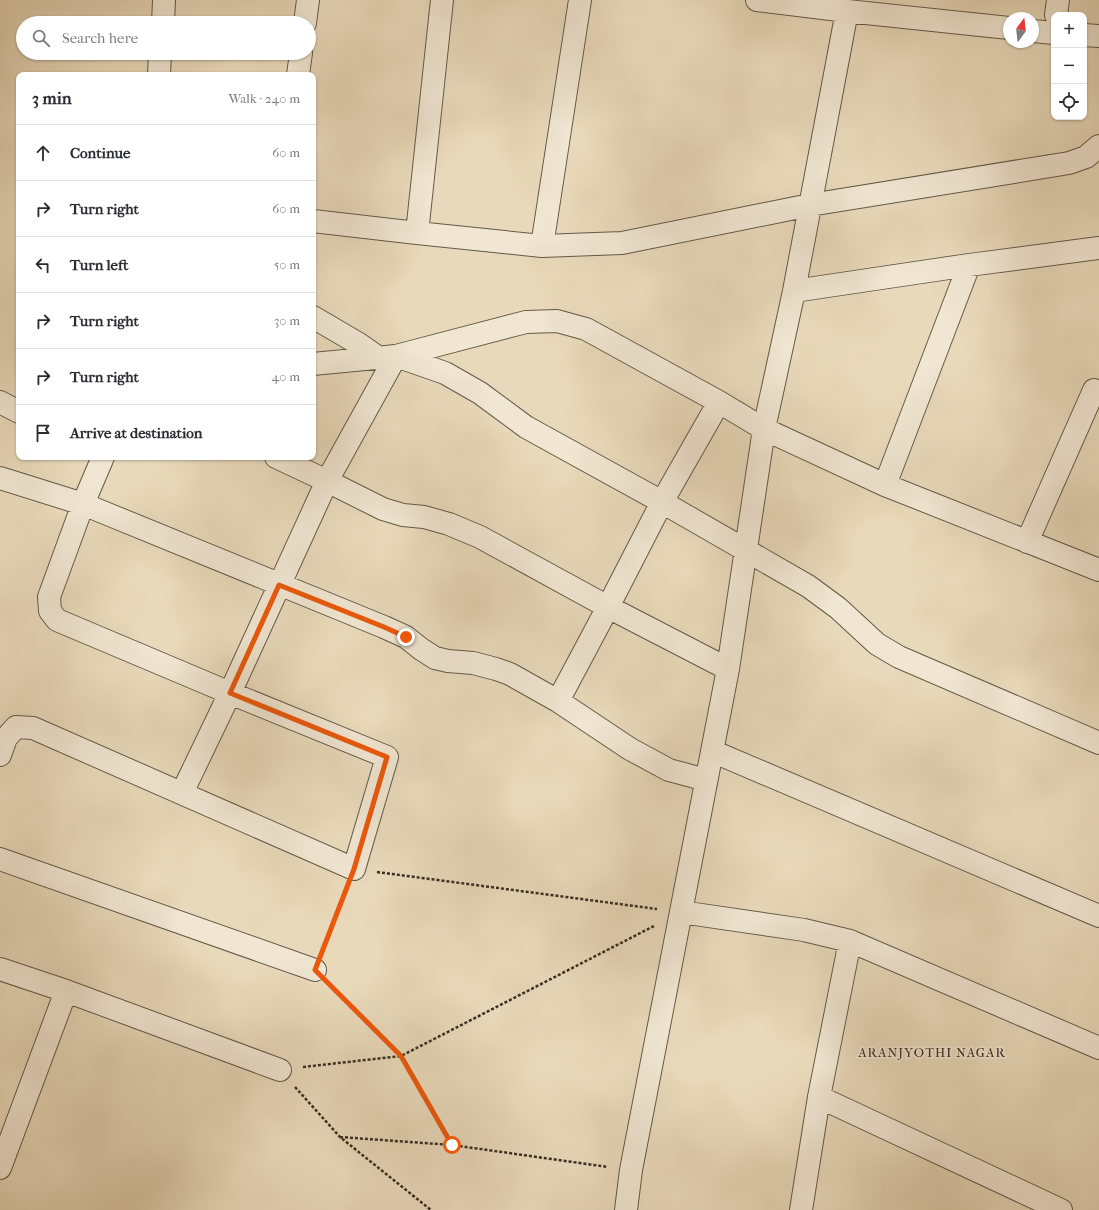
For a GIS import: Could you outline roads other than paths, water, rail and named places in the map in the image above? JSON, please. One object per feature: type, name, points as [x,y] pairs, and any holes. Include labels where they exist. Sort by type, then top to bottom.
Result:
[{"type":"street","points":[[163,16],[164,0]]},
{"type":"street","points":[[306,16],[308,0]]},
{"type":"street","points":[[417,233],[442,0]]},
{"type":"street","points":[[542,246],[580,0]]},
{"type":"street","points":[[757,0],[1003,27]]},
{"type":"street","points":[[1056,12],[1058,0]]},
{"type":"street","points":[[626,1210],[631,1170],[728,670],[764,429],[794,291],[847,11]]},
{"type":"street","points":[[1039,32],[1051,33]]},
{"type":"street","points":[[1087,35],[1099,36]]},
{"type":"street","points":[[158,72],[159,60]]},
{"type":"street","points":[[298,72],[300,60]]},
{"type":"street","points":[[316,221],[542,246],[622,243],[810,205],[1069,163],[1086,157],[1099,146]]},
{"type":"street","points":[[794,291],[969,265],[1099,248]]},
{"type":"street","points":[[885,485],[969,265]]},
{"type":"street","points":[[316,319],[359,344],[388,357],[445,374],[480,392],[526,426],[808,586],[838,608],[877,644],[899,657],[1099,743]]},
{"type":"street","points":[[316,364],[388,357],[526,322],[557,321],[586,329],[719,402],[764,429],[885,485],[1099,570]]},
{"type":"street","points":[[182,794],[230,693],[327,480],[388,357]]},
{"type":"street","points":[[1027,542],[1097,387]]},
{"type":"street","points":[[0,402],[16,410]]},
{"type":"street","points":[[558,701],[662,502],[719,402]]},
{"type":"street","points":[[0,755],[6,738],[16,727],[33,728],[354,869],[387,757],[57,620],[50,611],[49,597],[83,504],[102,460]]},
{"type":"street","points":[[283,460],[327,480],[383,510],[403,515],[424,517],[449,524],[480,537],[728,670]]},
{"type":"street","points":[[0,478],[83,504],[384,627],[406,637],[435,658],[448,661],[473,663],[510,674],[558,701],[636,753],[669,770],[706,780]]},
{"type":"street","points":[[712,751],[1099,916]]},
{"type":"street","points":[[0,859],[315,970]]},
{"type":"street","points":[[681,912],[804,930],[850,941],[1099,1048]]},
{"type":"street","points":[[801,1210],[819,1097],[850,941]]},
{"type":"street","points":[[0,969],[66,991],[280,1070]]},
{"type":"street","points":[[0,1168],[66,991]]},
{"type":"street","points":[[819,1097],[1061,1210]]},
{"type":"district","name":"ARANJYOTHI NAGAR","points":[[932,1052]]}]
